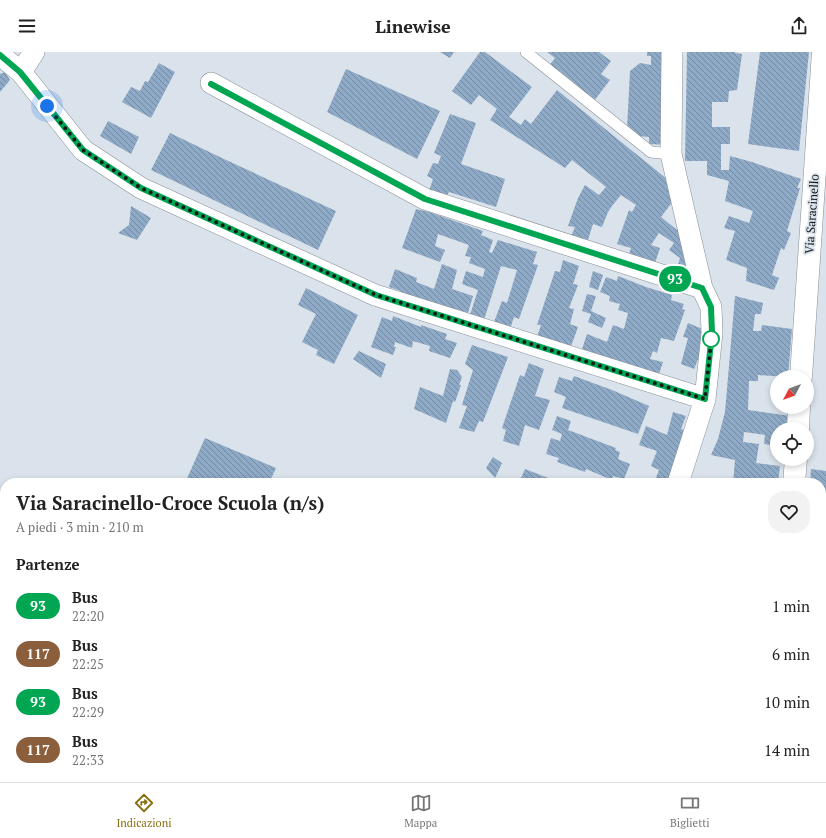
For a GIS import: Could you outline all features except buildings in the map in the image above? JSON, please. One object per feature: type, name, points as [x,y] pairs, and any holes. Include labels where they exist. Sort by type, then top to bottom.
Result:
[{"type":"street","points":[[20,72],[34,52]]},
{"type":"street","points":[[672,52],[671,154],[702,288],[711,307],[712,333],[705,399],[680,478]]},
{"type":"street","name":"Via Saracinello","points":[[801,370],[823,52]]},
{"type":"street","points":[[0,55],[20,72],[83,150],[141,188],[376,295],[705,399]]},
{"type":"street","points":[[211,84],[425,199],[702,288]]},
{"type":"street","points":[[794,478],[795,466]]},
{"type":"lane","points":[[526,52],[651,152],[671,154]]},
{"type":"bus line","name":"93","points":[[0,55],[20,72],[83,150],[141,188],[376,295],[705,399],[712,333],[711,307],[702,288],[425,199],[211,84]]},
{"type":"route","points":[[47,106],[83,150],[141,188],[376,295],[705,399],[712,333],[711,339]]}]
